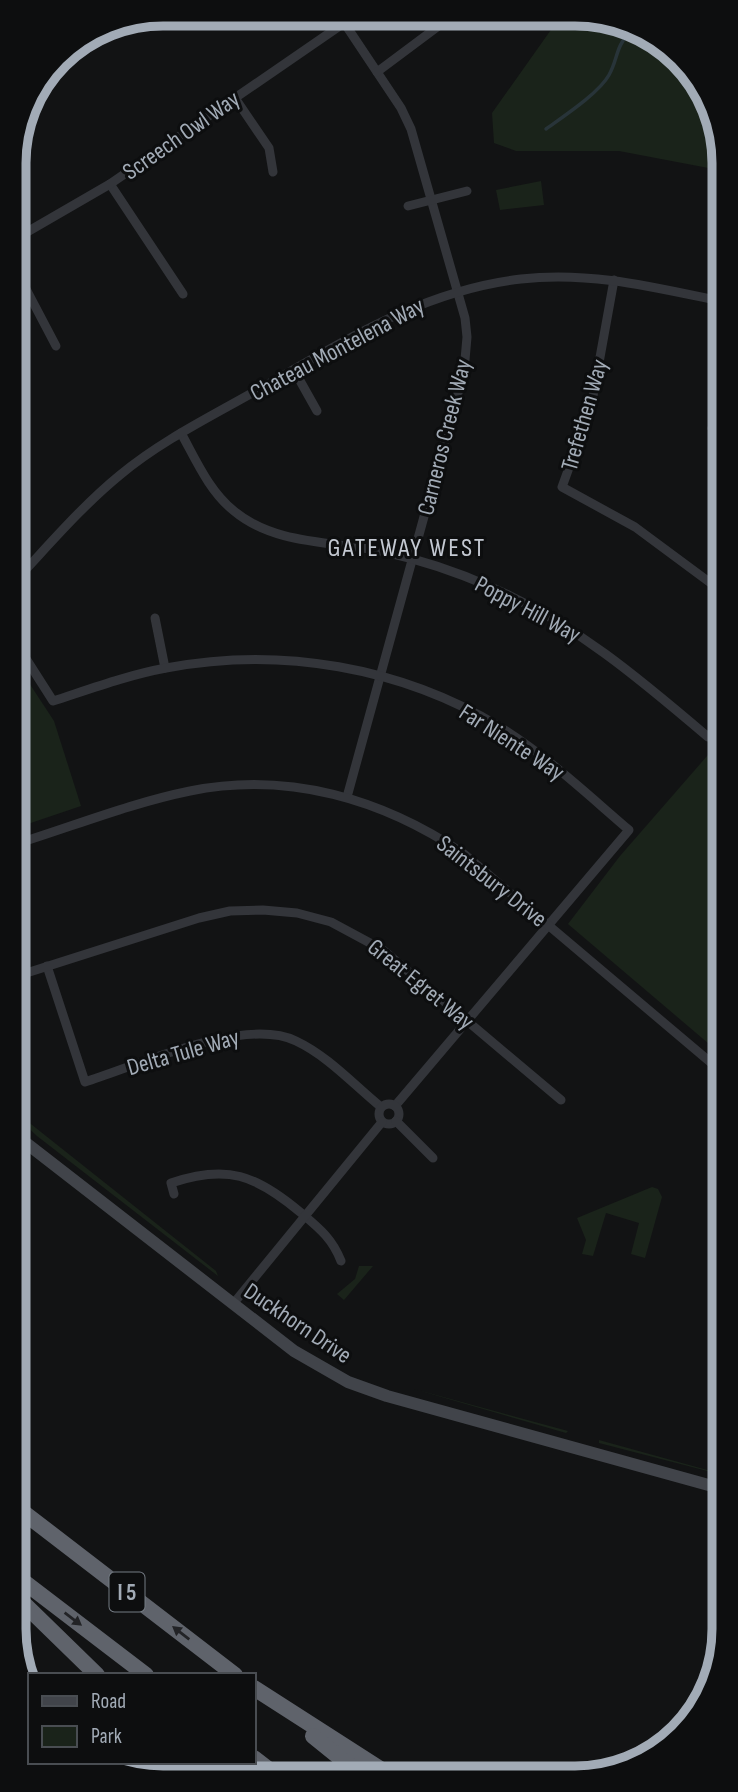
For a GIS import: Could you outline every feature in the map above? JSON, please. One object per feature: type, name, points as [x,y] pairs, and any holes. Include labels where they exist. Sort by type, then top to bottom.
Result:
[{"type":"highway","name":"I 5","points":[[26,1514],[232,1673]]},
{"type":"highway","name":"I 5","points":[[26,1583],[143,1673]]},
{"type":"highway","points":[[26,1606],[95,1673]]},
{"type":"highway","points":[[256,1690],[375,1766]]},
{"type":"highway","points":[[256,1691],[350,1766]]},
{"type":"street","points":[[377,72],[438,26]]},
{"type":"street","name":"Screech Owl Way","points":[[27,232],[110,184],[331,27]]},
{"type":"street","name":"Carneros Creek Way","points":[[346,27],[411,128],[458,291],[467,337],[464,371],[347,797]]},
{"type":"street","points":[[235,97],[269,148],[272,172]]},
{"type":"street","points":[[110,184],[183,294]]},
{"type":"street","points":[[408,206],[467,191]]},
{"type":"street","name":"Chateau Montelena Way","points":[[27,569],[118,476],[181,433],[384,320],[458,291],[535,278],[614,280],[712,299]]},
{"type":"street","name":"Trefethen Way","points":[[614,280],[591,407],[562,486],[635,527],[712,584]]},
{"type":"street","points":[[27,291],[56,346]]},
{"type":"street","points":[[294,370],[317,411]]},
{"type":"street","name":"Poppy Hill Way","points":[[181,433],[222,500],[257,527],[294,538],[346,545],[413,559],[491,587],[564,624],[631,672],[708,737],[712,733]]},
{"type":"street","points":[[155,618],[165,668]]},
{"type":"street","name":"Far Niente Way","points":[[27,660],[53,701],[165,668],[202,662],[276,660],[341,667],[380,677],[441,697],[499,727],[553,765],[629,830],[395,1106]]},
{"type":"street","name":"Saintsbury Drive","points":[[27,841],[192,790],[257,784],[311,789],[347,797],[402,817],[464,854],[711,1063]]},
{"type":"street","name":"Great Egret Way","points":[[26,972],[199,918],[252,910],[297,913],[331,922],[383,950],[561,1100]]},
{"type":"street","name":"Delta Tule Way","points":[[47,966],[85,1082],[230,1035],[272,1034],[310,1049],[381,1107]]},
{"type":"street","points":[[388,1104],[395,1106],[399,1114],[396,1121],[389,1125],[382,1122],[378,1115],[381,1107],[388,1104]]},
{"type":"street","points":[[396,1121],[433,1158]]},
{"type":"street","points":[[233,1304],[303,1215],[382,1122]]},
{"type":"street","name":"Duckhorn Drive","points":[[26,1143],[311,1363],[367,1390],[711,1486]]},
{"type":"street","points":[[174,1194],[171,1183],[198,1175],[228,1173],[267,1186],[333,1241],[341,1261]]},
{"type":"green space","points":[[554,26],[610,31],[643,45],[658,55],[672,66],[683,80],[701,111],[707,128],[712,169],[619,151],[516,151],[494,143],[492,113]]},
{"type":"green space","points":[[541,181],[544,205],[500,210],[496,190]]},
{"type":"green space","points":[[27,679],[54,721],[81,806],[27,824]]},
{"type":"green space","points":[[712,751],[711,1046],[568,924],[620,856]]},
{"type":"green space","points":[[26,1120],[216,1271],[218,1276],[26,1126]]},
{"type":"green space","points":[[652,1187],[658,1189],[662,1197],[645,1258],[631,1254],[639,1223],[606,1213],[593,1256],[582,1254],[586,1240],[577,1218]]},
{"type":"green space","points":[[359,1266],[373,1266],[344,1300],[337,1294],[355,1279]]},
{"type":"green space","points":[[414,1389],[568,1431],[566,1433]]},
{"type":"green space","points":[[599,1440],[711,1472],[599,1443]]},
{"type":"waterway","points":[[546,129],[604,82],[626,37]]},
{"type":"district","name":"GATEWAY WEST","points":[[407,547]]}]
